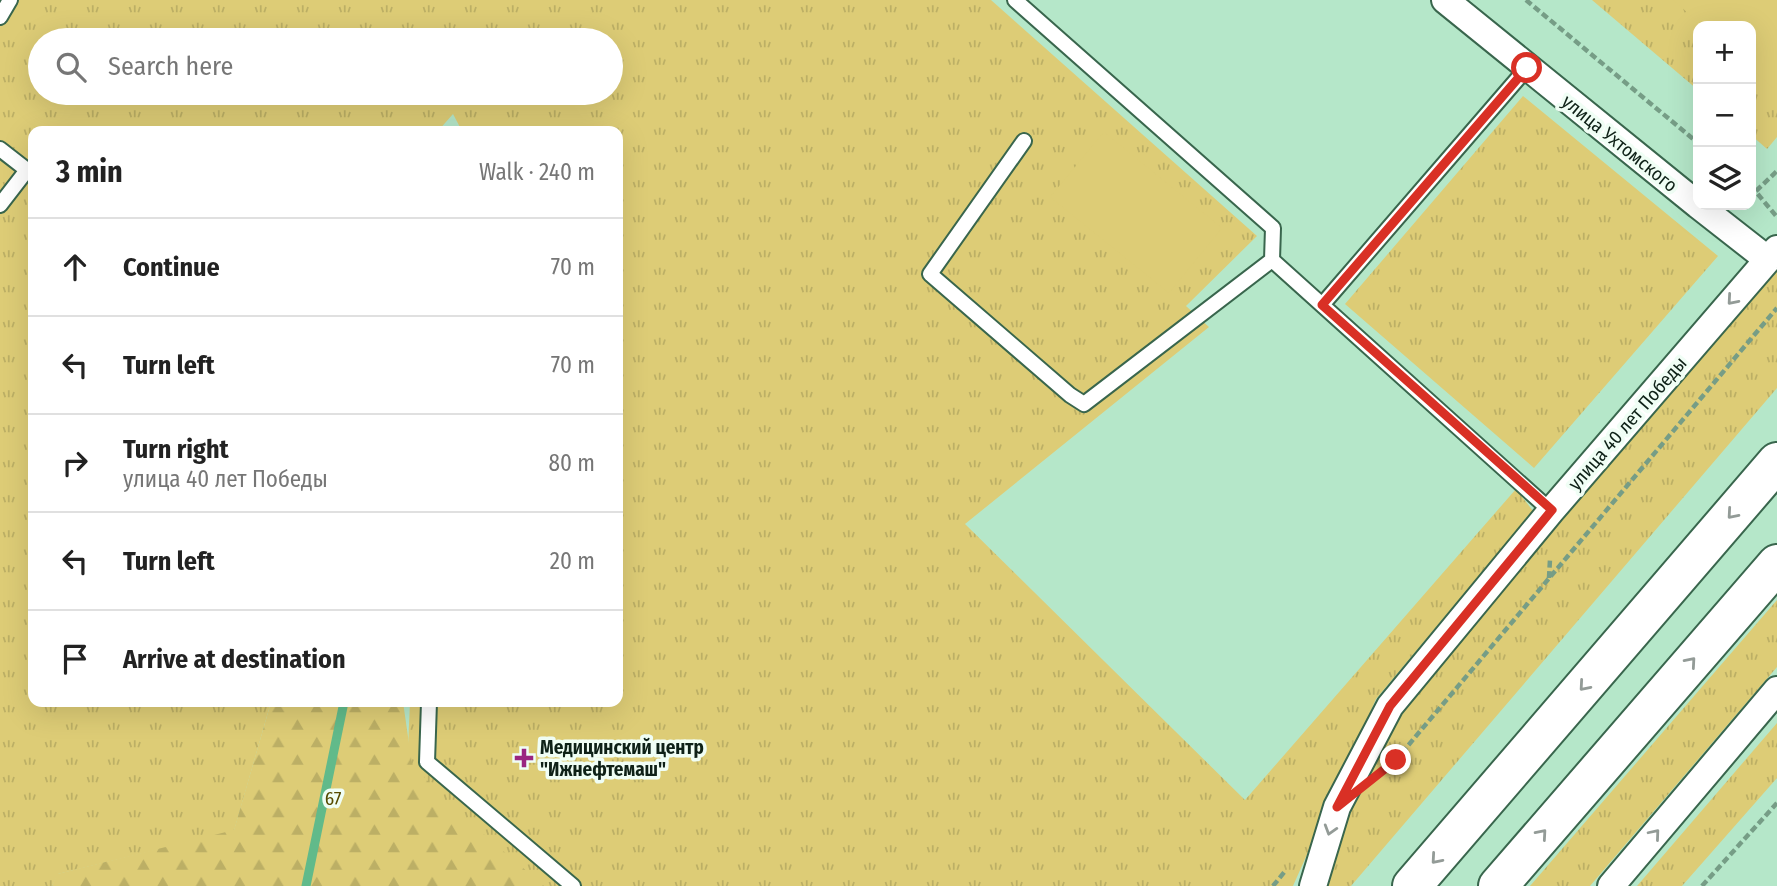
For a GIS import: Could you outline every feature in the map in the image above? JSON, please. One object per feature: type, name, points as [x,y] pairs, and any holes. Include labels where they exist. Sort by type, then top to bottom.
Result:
[{"type":"main road","points":[[1412,886],[1777,462]]},
{"type":"main road","points":[[1498,886],[1777,564]]},
{"type":"street","name":"улица Ухтомского","points":[[1446,0],[1693,201]]},
{"type":"street","name":"улица Ухтомского","points":[[1706,210],[1772,254]]},
{"type":"street","name":"улица 40 лет Победы","points":[[1313,886],[1337,807],[1390,706],[1552,510],[1772,254]]},
{"type":"street","points":[[1611,886],[1777,690]]},
{"type":"lane","points":[[0,17],[10,0]]},
{"type":"lane","points":[[1015,0],[1273,228],[1272,260],[1552,510]]},
{"type":"lane","points":[[1322,305],[1527,68]]},
{"type":"lane","points":[[1024,141],[930,274],[1070,395],[1084,404],[1272,260]]},
{"type":"lane","points":[[0,149],[27,170],[0,205]]},
{"type":"lane","points":[[429,707],[427,762],[573,886]]},
{"type":"path","points":[[1526,0],[1693,139]]},
{"type":"path","points":[[1777,171],[1756,191],[1777,217]]},
{"type":"path","points":[[1386,768],[1396,760],[1777,307]]},
{"type":"path","points":[[1702,886],[1777,803]]},
{"type":"path","points":[[1273,886],[1289,866]]},
{"type":"green space","points":[[0,0],[991,0],[1257,236],[1186,306],[1209,327],[965,524],[1245,800],[1516,489],[1533,511],[1376,699],[1293,886],[540,886],[407,771],[410,707],[623,707],[623,126],[459,126],[453,114],[442,126],[28,126],[28,707],[270,707],[234,831],[58,874],[52,886],[0,886]]},
{"type":"green space","points":[[1592,0],[1777,0],[1777,137],[1767,149],[1756,139],[1756,21],[1693,21],[1693,86]]},
{"type":"green space","points":[[1673,0],[1777,0],[1777,83],[1773,88],[1756,73],[1756,21],[1697,21]]},
{"type":"green space","points":[[1523,96],[1718,256],[1534,468],[1345,304]]},
{"type":"green space","points":[[1104,132],[1222,228],[1169,293],[1050,197]]},
{"type":"green space","points":[[1777,268],[1777,388],[1351,886],[1313,886],[1390,706]]},
{"type":"green space","points":[[1777,600],[1777,667],[1590,886],[1530,886]]},
{"type":"green space","name":"67","points":[[270,707],[404,707],[412,764],[451,806],[544,886],[52,886],[57,874],[234,830]]},
{"type":"green space","points":[[1777,723],[1777,778],[1682,886],[1637,886]]},
{"type":"waterway","points":[[306,886],[343,707]]},
{"type":"place","name":"Медицинский центр \"Ижнефтемаш\"","points":[[524,758]]},
{"type":"route","points":[[1396,760],[1337,807],[1390,706],[1552,510],[1322,305],[1527,68]]}]
